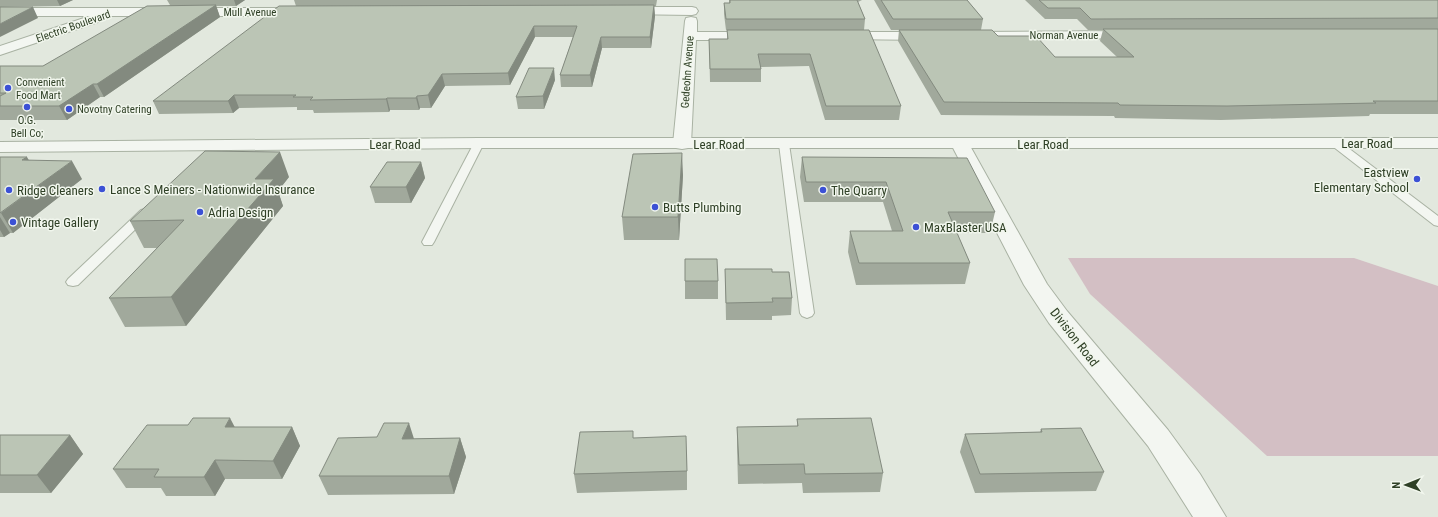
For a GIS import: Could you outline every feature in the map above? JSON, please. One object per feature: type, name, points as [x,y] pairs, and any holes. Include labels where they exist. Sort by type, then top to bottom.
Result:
[{"type":"street","name":"Electric Boulevard","points":[[0,51],[146,0]]},
{"type":"street","points":[[612,11],[692,5]]},
{"type":"street","name":"Gedeohn Avenue","points":[[682,144],[692,5]]},
{"type":"street","name":"Mull Avenue","points":[[0,12],[311,12]]},
{"type":"street","name":"Norman Avenue","points":[[833,36],[1143,35]]},
{"type":"street","points":[[690,36],[769,36]]},
{"type":"street","name":"Lear Road","points":[[0,147],[479,144],[1438,143]]},
{"type":"street","name":"Division Road","points":[[960,144],[1036,285],[1058,317],[1158,438],[1189,482],[1210,517]]},
{"type":"lane","points":[[1335,143],[1438,222]]},
{"type":"lane","points":[[428,242],[479,144]]},
{"type":"lane","points":[[784,144],[807,313]]},
{"type":"lane","points":[[202,159],[217,146]]},
{"type":"lane","points":[[73,282],[151,207]]},
{"type":"shaded area","points":[[1068,258],[1354,258],[1438,286],[1438,456],[1267,456],[1090,294]]},
{"type":"building","points":[[730,0],[857,0],[865,19],[726,19],[724,3],[730,3]]},
{"type":"building","points":[[881,0],[967,0],[983,19],[893,19]]},
{"type":"building","points":[[1039,0],[1438,0],[1438,18],[1091,19],[1080,8],[1048,8]]},
{"type":"building","points":[[216,5],[97,84],[93,84],[59,106],[0,106],[0,96],[6,93],[0,93],[0,66],[43,66],[147,6]]},
{"type":"building","points":[[654,5],[650,37],[601,37],[590,75],[560,75],[577,26],[534,26],[508,73],[442,74],[428,95],[417,96],[416,98],[310,100],[313,97],[293,97],[296,95],[234,95],[228,101],[153,101],[279,6]]},
{"type":"building","points":[[0,7],[33,7],[0,24]]},
{"type":"building","points":[[1103,29],[1438,29],[1438,101],[1373,101],[1376,103],[1227,106],[1120,105],[1118,103],[944,102],[899,30],[992,30],[998,36],[1036,36],[1055,57],[1134,57]]},
{"type":"building","points":[[727,30],[869,30],[901,106],[826,106],[810,54],[758,54],[761,69],[710,69],[709,39],[728,39]]},
{"type":"building","points":[[529,68],[554,68],[543,96],[516,97]]},
{"type":"building","points":[[205,151],[280,152],[255,179],[274,179],[171,297],[109,298],[184,220],[130,221]]},
{"type":"building","name":"Butts Plumbing","points":[[682,153],[678,217],[622,217],[633,154]]},
{"type":"building","points":[[0,157],[27,157],[22,160],[72,161],[0,213]]},
{"type":"building","points":[[802,157],[967,158],[995,212],[948,212],[970,263],[859,263],[850,231],[903,231],[886,182],[806,182]]},
{"type":"building","points":[[387,162],[421,162],[406,187],[370,187]]},
{"type":"building","points":[[685,259],[717,259],[718,281],[685,281]]},
{"type":"building","points":[[725,269],[772,269],[772,272],[789,272],[792,298],[772,298],[773,302],[726,303]]},
{"type":"building","points":[[193,418],[230,418],[225,427],[292,427],[273,461],[215,460],[204,477],[154,477],[159,469],[113,469],[147,425],[188,425]]},
{"type":"building","points":[[871,418],[883,473],[805,474],[804,464],[739,465],[737,427],[798,426],[797,419]]},
{"type":"building","points":[[384,423],[409,423],[402,439],[460,438],[449,476],[319,476],[338,438],[377,437]]},
{"type":"building","points":[[1081,428],[1104,472],[980,474],[965,434],[1042,432],[1041,429]]},
{"type":"building","points":[[633,431],[633,438],[686,436],[687,471],[574,474],[580,432]]},
{"type":"building","points":[[0,435],[70,435],[37,475],[0,475]]},
{"type":"place","name":"Convenient Food Mart","points":[[8,88]]},
{"type":"place","name":"O.G. Bell Co;","points":[[27,107]]},
{"type":"place","name":"Novotny Catering","points":[[69,109]]},
{"type":"place","name":"Eastview Elementary School","points":[[1417,179]]},
{"type":"place","name":"Lance S Meiners - Nationwide Insurance","points":[[102,189]]},
{"type":"place","name":"Ridge Cleaners","points":[[9,190]]},
{"type":"place","name":"The Quarry","points":[[823,190]]},
{"type":"place","name":"Butts Plumbing","points":[[655,207]]},
{"type":"place","name":"Adria Design","points":[[200,212]]},
{"type":"place","name":"Vintage Gallery","points":[[13,222]]},
{"type":"place","name":"MaxBlaster USA","points":[[916,227]]}]
